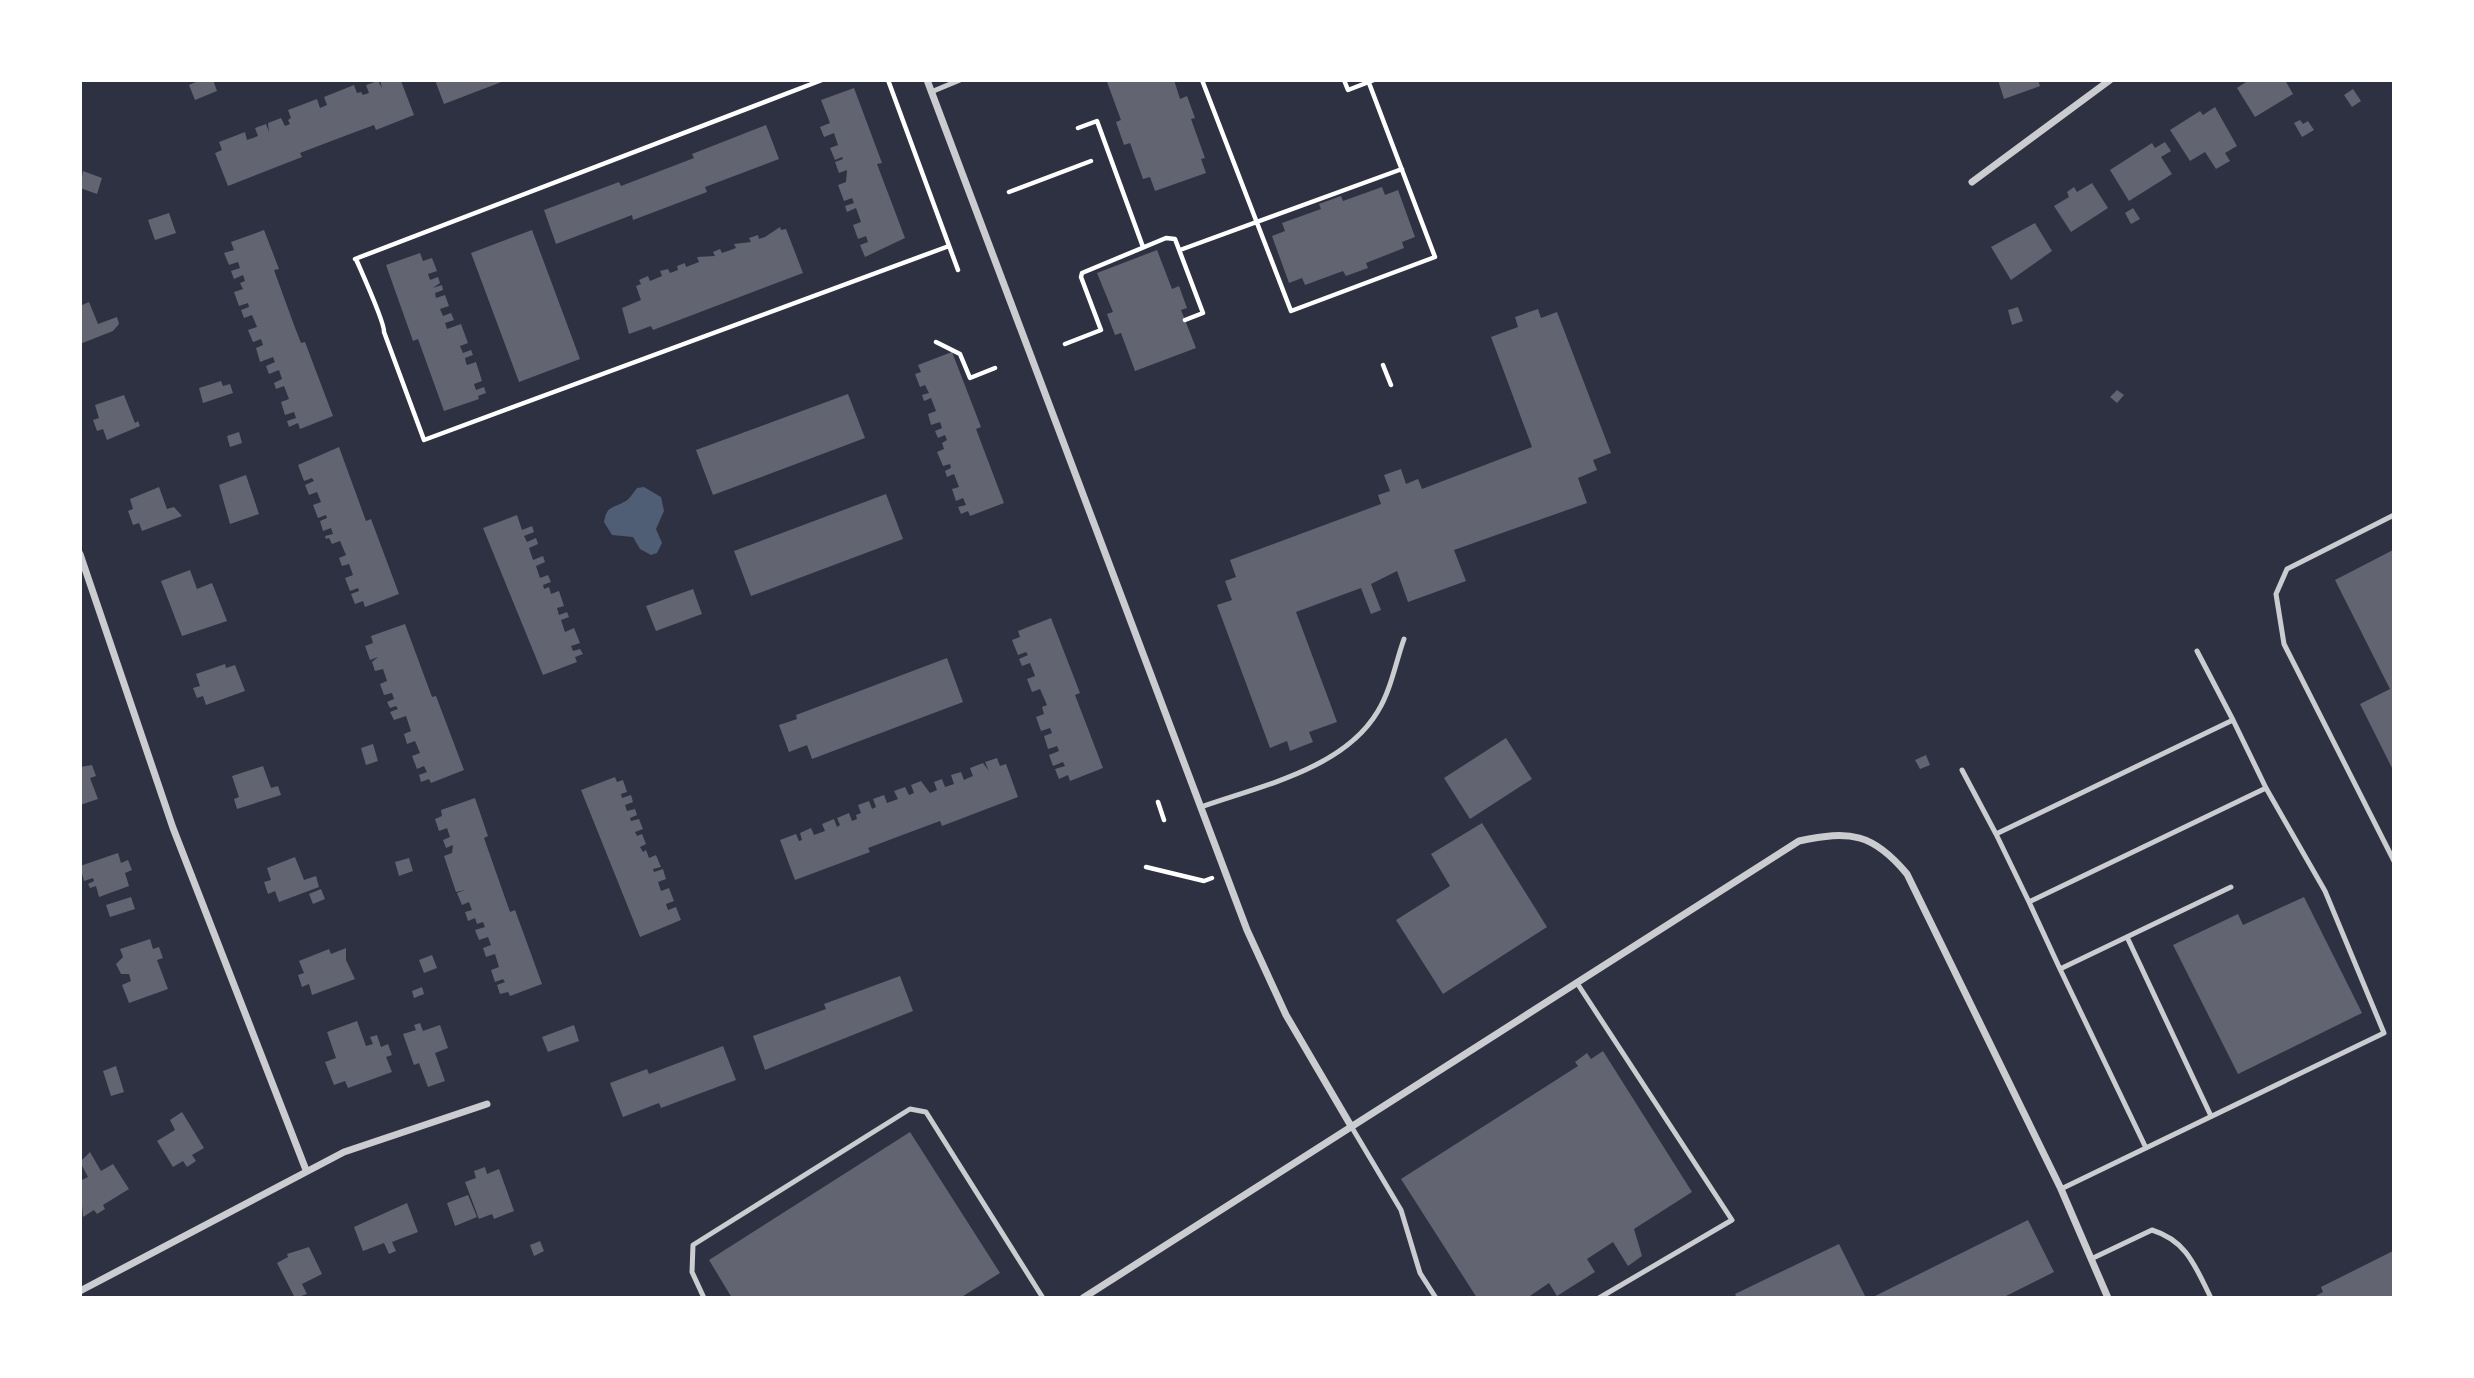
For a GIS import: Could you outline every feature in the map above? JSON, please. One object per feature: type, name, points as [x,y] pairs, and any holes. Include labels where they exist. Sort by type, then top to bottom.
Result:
[{"type":"street","points":[[927,80],[1247,930],[1286,1015],[1351,1126]]},
{"type":"street","points":[[1972,182],[2106,82]]},
{"type":"street","points":[[80,554],[173,828],[306,1170]]},
{"type":"street","points":[[1083,1297],[1799,841],[1835,833],[1863,838],[1887,850],[1907,874],[2061,1189],[2107,1297]]},
{"type":"street","points":[[80,1291],[344,1152],[487,1104]]},
{"type":"lane","points":[[931,92],[960,80]]},
{"type":"lane","points":[[2393,515],[2287,569],[2276,594],[2284,644],[2393,861]]},
{"type":"lane","points":[[1201,807],[1315,767],[1339,753],[1378,711],[1404,639]]},
{"type":"lane","points":[[2061,1189],[2384,1033],[2325,891],[2266,789],[2197,652]]},
{"type":"lane","points":[[1996,834],[2233,720]]},
{"type":"lane","points":[[1962,770],[1996,834],[2146,1148]]},
{"type":"lane","points":[[2029,902],[2266,789]]},
{"type":"lane","points":[[2060,969],[2231,887]]},
{"type":"lane","points":[[2127,937],[2211,1116]]},
{"type":"lane","points":[[1577,983],[1731,1220],[1599,1297]]},
{"type":"lane","points":[[704,1297],[692,1272],[692,1245],[909,1109],[926,1112],[1043,1297]]},
{"type":"lane","points":[[1351,1126],[1401,1210],[1420,1273],[1436,1297]]},
{"type":"lane","points":[[2091,1259],[2151,1230],[2172,1236],[2185,1250],[2211,1297]]},
{"type":"path","points":[[822,80],[355,259],[376,311],[384,322],[384,332],[424,440],[949,246]]},
{"type":"path","points":[[888,80],[958,270]]},
{"type":"path","points":[[1202,80],[1254,223],[1291,312],[1435,257],[1372,82],[1348,90],[1344,80]]},
{"type":"path","points":[[1078,128],[1097,121],[1143,247]]},
{"type":"path","points":[[1009,192],[1091,161]]},
{"type":"path","points":[[1180,250],[1402,169]]},
{"type":"path","points":[[1065,344],[1101,330],[1081,277],[1082,273],[1125,253],[1171,237],[1180,250],[1203,313],[1185,320]]},
{"type":"path","points":[[1123,247],[1125,253]]},
{"type":"path","points":[[936,342],[960,354],[970,378],[995,368]]},
{"type":"path","points":[[1383,365],[1391,385]]},
{"type":"path","points":[[1158,802],[1164,820]]},
{"type":"path","points":[[1146,867],[1204,881]]},
{"type":"water","points":[[644,487],[661,497],[664,511],[656,529],[662,543],[657,553],[651,555],[640,549],[633,537],[612,535],[604,522],[610,509],[626,501],[637,488]]},
{"type":"building","points":[[200,80],[213,80],[217,91],[195,100],[189,85]]},
{"type":"building","points":[[380,80],[401,81],[414,115],[376,130],[374,125],[334,140],[300,153],[302,157],[228,186],[215,153],[222,150],[219,142],[245,132],[247,140],[253,138],[258,136],[255,128],[266,124],[269,132],[268,123],[281,118],[285,126],[290,124],[288,110],[317,99],[320,108],[327,105],[324,97],[354,85],[357,93],[361,92],[363,95],[369,93],[366,85],[378,81],[382,88]]},
{"type":"building","points":[[435,80],[504,80],[504,81],[444,104]]},
{"type":"building","points":[[1174,80],[1180,99],[1187,96],[1195,118],[1191,119],[1205,158],[1201,159],[1206,173],[1155,191],[1150,177],[1143,179],[1130,143],[1124,145],[1116,122],[1121,120],[1107,82]]},
{"type":"building","points":[[1998,80],[2038,80],[2040,86],[2004,99]]},
{"type":"building","points":[[2249,80],[2285,80],[2293,94],[2255,117],[2237,88]]},
{"type":"building","points":[[854,88],[882,163],[877,164],[905,238],[865,257],[860,245],[868,242],[866,236],[858,239],[853,225],[861,222],[856,208],[847,212],[845,206],[854,203],[852,198],[844,201],[838,185],[846,182],[847,170],[839,173],[835,162],[843,159],[842,157],[835,160],[830,148],[838,145],[834,133],[824,137],[820,127],[830,123],[821,100]]},
{"type":"building","points":[[2353,89],[2361,101],[2352,107],[2344,95]]},
{"type":"building","points":[[2215,107],[2237,146],[2225,153],[2230,161],[2216,169],[2205,152],[2190,161],[2170,130],[2200,111],[2203,115]]},
{"type":"building","points":[[2300,120],[2303,124],[2308,121],[2314,130],[2302,137],[2294,123]]},
{"type":"building","points":[[766,125],[779,159],[705,187],[707,192],[633,220],[632,215],[556,244],[544,210],[619,182],[621,186],[694,158],[692,154]]},
{"type":"building","points":[[2165,142],[2171,151],[2161,157],[2172,174],[2129,201],[2110,170],[2152,143],[2155,148]]},
{"type":"building","points":[[83,171],[102,178],[97,194],[80,188]]},
{"type":"building","points":[[2092,183],[2108,208],[2071,232],[2054,206],[2069,197],[2067,192],[2074,187],[2077,192]]},
{"type":"building","points":[[1382,187],[1385,195],[1398,190],[1415,237],[1402,242],[1404,248],[1366,263],[1368,268],[1346,276],[1343,271],[1305,285],[1302,278],[1289,283],[1272,236],[1285,231],[1282,223],[1321,209],[1319,204],[1341,196],[1343,201]]},
{"type":"building","points":[[2133,208],[2140,219],[2131,224],[2125,213]]},
{"type":"building","points":[[169,213],[176,233],[155,240],[148,220]]},
{"type":"building","points":[[2035,223],[2052,251],[2011,280],[1991,247]]},
{"type":"building","points":[[780,227],[781,230],[786,229],[803,273],[653,330],[651,326],[629,334],[622,308],[641,300],[636,286],[641,284],[639,280],[648,276],[650,281],[662,276],[660,271],[668,269],[670,273],[678,270],[677,266],[685,263],[686,267],[699,262],[697,257],[715,256],[713,252],[720,249],[722,253],[728,251],[736,248],[734,244],[751,242],[749,238],[758,235],[759,239],[765,237]]},
{"type":"building","points":[[264,230],[279,269],[274,270],[294,325],[301,343],[305,342],[333,416],[300,429],[298,423],[289,427],[287,421],[296,418],[294,412],[285,415],[281,402],[289,399],[284,386],[276,389],[274,383],[282,379],[279,370],[269,374],[266,366],[275,362],[273,357],[260,362],[256,348],[263,345],[261,339],[253,342],[248,330],[257,327],[252,315],[244,318],[241,310],[249,307],[248,303],[239,306],[234,292],[243,289],[240,283],[245,281],[243,275],[234,279],[231,271],[240,268],[238,262],[229,265],[224,253],[234,250],[231,242]]},
{"type":"building","points":[[532,230],[580,359],[519,382],[471,253]]},
{"type":"building","points":[[1157,250],[1172,289],[1179,286],[1187,308],[1181,310],[1196,348],[1135,371],[1121,333],[1115,335],[1107,314],[1113,312],[1097,273]]},
{"type":"building","points":[[420,253],[423,261],[432,258],[437,271],[428,274],[430,280],[438,277],[440,283],[433,288],[442,285],[443,290],[435,293],[436,298],[445,295],[449,306],[440,309],[443,316],[451,313],[454,320],[445,323],[447,329],[461,324],[468,343],[460,346],[463,353],[471,350],[473,355],[465,358],[466,363],[476,362],[482,381],[474,384],[476,390],[484,387],[486,393],[478,396],[479,399],[444,411],[418,339],[413,341],[386,265]]},
{"type":"building","points":[[89,302],[98,324],[117,317],[119,324],[113,331],[80,344],[80,306]]},
{"type":"building","points":[[2018,307],[2023,321],[2012,325],[2008,310]]},
{"type":"building","points":[[1538,309],[1541,318],[1557,312],[1611,453],[1593,460],[1597,470],[1578,478],[1587,503],[1454,550],[1466,581],[1408,602],[1397,571],[1371,584],[1381,610],[1371,614],[1361,588],[1296,612],[1337,722],[1309,732],[1313,742],[1290,751],[1287,741],[1270,748],[1217,605],[1232,600],[1225,581],[1236,577],[1230,560],[1381,504],[1378,495],[1390,491],[1384,475],[1401,469],[1406,484],[1418,479],[1422,489],[1532,447],[1491,337],[1518,327],[1515,317]]},
{"type":"building","points":[[952,352],[981,427],[976,429],[1004,503],[970,516],[968,511],[961,514],[958,507],[966,505],[963,498],[956,501],[952,489],[959,487],[954,474],[947,477],[945,471],[951,468],[950,464],[943,466],[937,452],[944,449],[942,443],[947,440],[945,435],[938,438],[935,431],[942,428],[940,422],[931,425],[928,414],[936,411],[931,398],[924,401],[922,395],[929,393],[925,385],[920,387],[915,374],[921,372],[918,365]]},
{"type":"building","points":[[221,381],[223,386],[230,384],[233,393],[203,403],[199,388]]},
{"type":"building","points":[[2117,390],[2124,395],[2117,403],[2110,397]]},
{"type":"building","points":[[848,394],[865,438],[713,495],[696,450]]},
{"type":"building","points":[[124,395],[135,423],[138,421],[140,426],[107,440],[103,429],[97,431],[93,420],[99,418],[95,405]]},
{"type":"building","points":[[239,432],[242,443],[230,447],[227,436]]},
{"type":"building","points":[[339,447],[366,521],[371,519],[399,594],[365,607],[363,601],[355,604],[351,594],[359,591],[358,588],[350,591],[345,578],[353,575],[349,564],[342,566],[339,558],[346,555],[340,541],[332,544],[329,538],[326,539],[325,536],[333,534],[331,528],[323,531],[320,521],[327,518],[326,515],[318,518],[313,505],[321,502],[317,492],[309,495],[305,485],[314,481],[312,478],[304,481],[298,465]]},
{"type":"building","points":[[246,475],[259,514],[230,524],[219,485]]},
{"type":"building","points":[[159,487],[167,509],[174,507],[182,516],[142,531],[139,523],[133,525],[128,511],[133,509],[130,499]]},
{"type":"building","points":[[886,494],[903,539],[751,596],[734,551]]},
{"type":"building","points":[[517,515],[522,530],[532,526],[534,532],[524,536],[527,542],[536,538],[538,544],[529,548],[533,560],[543,556],[545,562],[536,566],[540,578],[548,575],[551,582],[543,585],[544,589],[549,587],[551,594],[559,591],[564,606],[557,608],[559,615],[567,612],[569,617],[561,620],[565,632],[574,628],[580,643],[571,646],[573,651],[580,649],[583,654],[575,657],[577,662],[543,675],[483,528]]},
{"type":"building","points":[[2393,550],[2393,770],[2360,704],[2390,689],[2335,580]]},
{"type":"building","points":[[190,570],[197,589],[212,583],[227,621],[182,636],[161,581]]},
{"type":"building","points":[[693,589],[702,614],[656,631],[646,606]]},
{"type":"building","points":[[1051,618],[1080,693],[1075,695],[1103,768],[1070,781],[1068,775],[1059,779],[1055,769],[1065,766],[1063,762],[1053,766],[1049,755],[1059,751],[1057,746],[1048,749],[1044,736],[1052,733],[1050,728],[1041,731],[1036,717],[1044,714],[1042,707],[1047,705],[1040,689],[1032,692],[1027,679],[1035,676],[1030,663],[1022,666],[1019,659],[1028,655],[1026,652],[1018,655],[1012,640],[1020,637],[1018,631]]},
{"type":"building","points":[[405,624],[432,697],[436,696],[464,770],[431,783],[429,779],[421,782],[419,775],[427,772],[424,766],[417,769],[412,756],[420,753],[415,741],[407,744],[404,734],[411,731],[406,716],[394,720],[390,712],[398,709],[396,706],[390,708],[387,702],[394,699],[392,693],[384,695],[380,684],[387,681],[383,669],[375,671],[372,662],[378,657],[370,660],[365,646],[373,643],[371,636]]},
{"type":"building","points":[[947,658],[963,702],[812,759],[807,745],[789,752],[779,725],[797,719],[796,715]]},
{"type":"building","points":[[225,664],[226,668],[235,665],[245,691],[206,705],[203,696],[197,698],[193,688],[200,686],[196,674]]},
{"type":"building","points":[[1506,738],[1532,779],[1470,819],[1444,778]]},
{"type":"building","points":[[373,744],[378,761],[366,765],[361,748]]},
{"type":"building","points":[[1926,755],[1930,765],[1920,769],[1915,760]]},
{"type":"building","points":[[997,758],[1000,766],[1006,764],[1018,797],[942,826],[940,821],[905,834],[868,848],[870,852],[795,880],[780,840],[796,834],[799,841],[802,840],[800,833],[811,828],[814,835],[825,831],[822,824],[834,819],[837,827],[840,825],[837,818],[849,813],[852,821],[857,819],[856,815],[861,813],[858,805],[869,801],[872,809],[876,807],[873,799],[884,795],[887,803],[898,799],[894,791],[905,787],[909,795],[914,793],[911,785],[921,781],[930,793],[937,790],[934,782],[942,779],[945,787],[954,784],[951,775],[961,772],[964,780],[973,776],[970,768],[983,763],[989,771],[985,762]]},
{"type":"building","points":[[92,765],[96,776],[90,778],[98,799],[80,805],[80,767]]},
{"type":"building","points":[[263,766],[271,788],[278,786],[281,795],[237,809],[234,799],[239,797],[232,776]]},
{"type":"building","points":[[615,777],[617,782],[623,780],[627,792],[621,794],[622,798],[631,795],[633,802],[625,805],[627,811],[635,809],[637,815],[630,818],[631,821],[639,819],[643,829],[635,832],[637,836],[642,834],[646,844],[640,847],[643,852],[646,850],[649,858],[656,855],[661,867],[653,869],[654,872],[663,869],[666,879],[658,882],[661,891],[669,888],[674,901],[666,904],[668,910],[676,907],[681,920],[640,937],[581,790]]},
{"type":"building","points":[[475,798],[488,836],[484,838],[510,912],[515,910],[542,984],[510,996],[508,992],[500,994],[497,985],[505,982],[503,979],[495,982],[491,970],[499,967],[495,954],[486,957],[483,948],[491,945],[488,937],[479,940],[475,930],[485,927],[483,922],[477,924],[475,918],[468,921],[465,912],[472,910],[469,902],[462,905],[457,893],[465,890],[456,892],[444,856],[452,853],[453,845],[446,848],[443,840],[450,837],[447,828],[439,831],[435,819],[442,816],[441,810]]},
{"type":"building","points":[[1482,823],[1547,927],[1443,994],[1396,920],[1450,886],[1431,854]]},
{"type":"building","points":[[118,853],[121,863],[128,860],[132,870],[125,873],[129,886],[99,897],[96,886],[90,888],[88,884],[94,881],[93,878],[84,881],[80,866]]},
{"type":"building","points":[[295,857],[304,880],[316,876],[319,887],[279,902],[275,891],[268,894],[264,882],[271,880],[267,868]]},
{"type":"building","points":[[409,858],[413,871],[399,876],[395,862]]},
{"type":"building","points":[[321,889],[325,899],[313,904],[309,894]]},
{"type":"building","points":[[131,897],[135,909],[110,917],[106,905]]},
{"type":"building","points":[[2304,897],[2362,1013],[2238,1074],[2173,945],[2238,914],[2243,925]]},
{"type":"building","points":[[150,939],[153,949],[159,947],[163,958],[157,960],[168,989],[129,1003],[122,985],[131,981],[129,974],[121,974],[116,964],[123,957],[120,949]]},
{"type":"building","points":[[346,948],[346,960],[355,979],[312,995],[309,984],[302,987],[298,975],[304,973],[299,961],[329,949],[331,954]]},
{"type":"building","points":[[432,955],[437,968],[424,973],[419,960]]},
{"type":"building","points":[[900,976],[913,1011],[765,1070],[753,1036],[826,1009],[824,1004]]},
{"type":"building","points":[[422,987],[424,994],[414,998],[412,991]]},
{"type":"building","points":[[357,1021],[366,1046],[373,1044],[370,1037],[377,1035],[381,1047],[388,1044],[392,1055],[386,1057],[392,1072],[348,1088],[345,1081],[334,1085],[325,1062],[336,1058],[327,1032]]},
{"type":"building","points":[[420,1023],[423,1031],[440,1025],[448,1048],[435,1053],[445,1081],[428,1087],[419,1063],[414,1065],[403,1034],[416,1030],[414,1025]]},
{"type":"building","points":[[574,1025],[579,1041],[548,1052],[542,1037]]},
{"type":"building","points":[[723,1046],[736,1080],[661,1108],[659,1103],[623,1117],[610,1083],[647,1069],[649,1074]]},
{"type":"building","points":[[1603,1051],[1692,1192],[1634,1229],[1642,1256],[1628,1266],[1613,1242],[1587,1259],[1595,1272],[1557,1296],[1549,1283],[1527,1298],[1477,1298],[1401,1179],[1578,1066],[1575,1062],[1587,1053],[1591,1059]]},
{"type":"building","points":[[116,1066],[124,1092],[111,1096],[103,1071]]},
{"type":"building","points":[[182,1112],[204,1148],[192,1155],[196,1161],[187,1167],[183,1161],[173,1167],[157,1141],[175,1130],[170,1120]]},
{"type":"building","points":[[910,1132],[1000,1273],[960,1298],[732,1298],[709,1260]]},
{"type":"building","points":[[90,1152],[101,1171],[113,1164],[129,1189],[103,1205],[105,1209],[97,1214],[94,1210],[83,1217],[80,1181],[88,1177],[80,1162]]},
{"type":"building","points":[[485,1167],[487,1174],[499,1169],[514,1211],[494,1219],[492,1214],[479,1219],[465,1182],[476,1178],[474,1171]]},
{"type":"building","points":[[468,1195],[477,1217],[455,1226],[447,1203]]},
{"type":"building","points":[[407,1203],[418,1232],[392,1242],[396,1251],[389,1254],[384,1243],[363,1251],[354,1227]]},
{"type":"building","points":[[2028,1220],[2054,1272],[2002,1298],[1871,1298]]},
{"type":"building","points":[[540,1241],[544,1251],[534,1256],[530,1245]]},
{"type":"building","points":[[1839,1244],[1866,1298],[1737,1298],[1735,1294]]},
{"type":"building","points":[[309,1247],[322,1274],[302,1284],[307,1294],[295,1298],[277,1263],[288,1257],[287,1254]]},
{"type":"building","points":[[2393,1251],[2393,1298],[2312,1298],[2323,1292],[2321,1287]]}]
